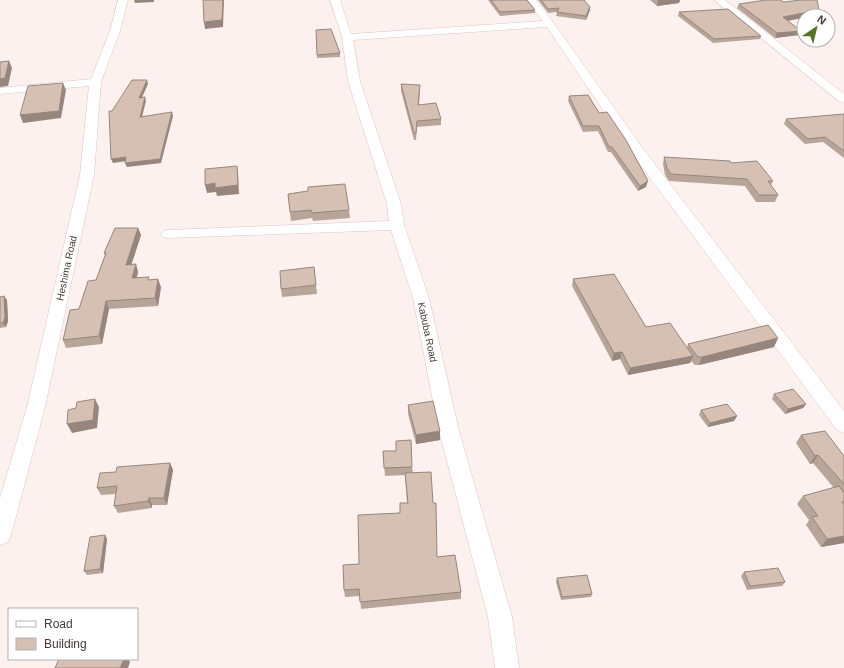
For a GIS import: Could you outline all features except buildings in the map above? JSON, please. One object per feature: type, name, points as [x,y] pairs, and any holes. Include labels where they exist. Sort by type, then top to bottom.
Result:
[{"type":"street","name":"Heshima Road","points":[[0,535],[36,407],[87,175],[95,82],[115,31],[123,0]]},
{"type":"street","name":"Kabuba Road","points":[[335,0],[347,37],[354,81],[394,204],[397,225],[421,298],[448,427],[500,617],[507,668]]},
{"type":"street","points":[[531,0],[550,24],[639,153],[844,425]]},
{"type":"street","points":[[719,0],[844,100]]},
{"type":"street","points":[[347,37],[550,24]]},
{"type":"street","points":[[0,91],[95,82]]},
{"type":"street","points":[[168,234],[397,225]]}]
